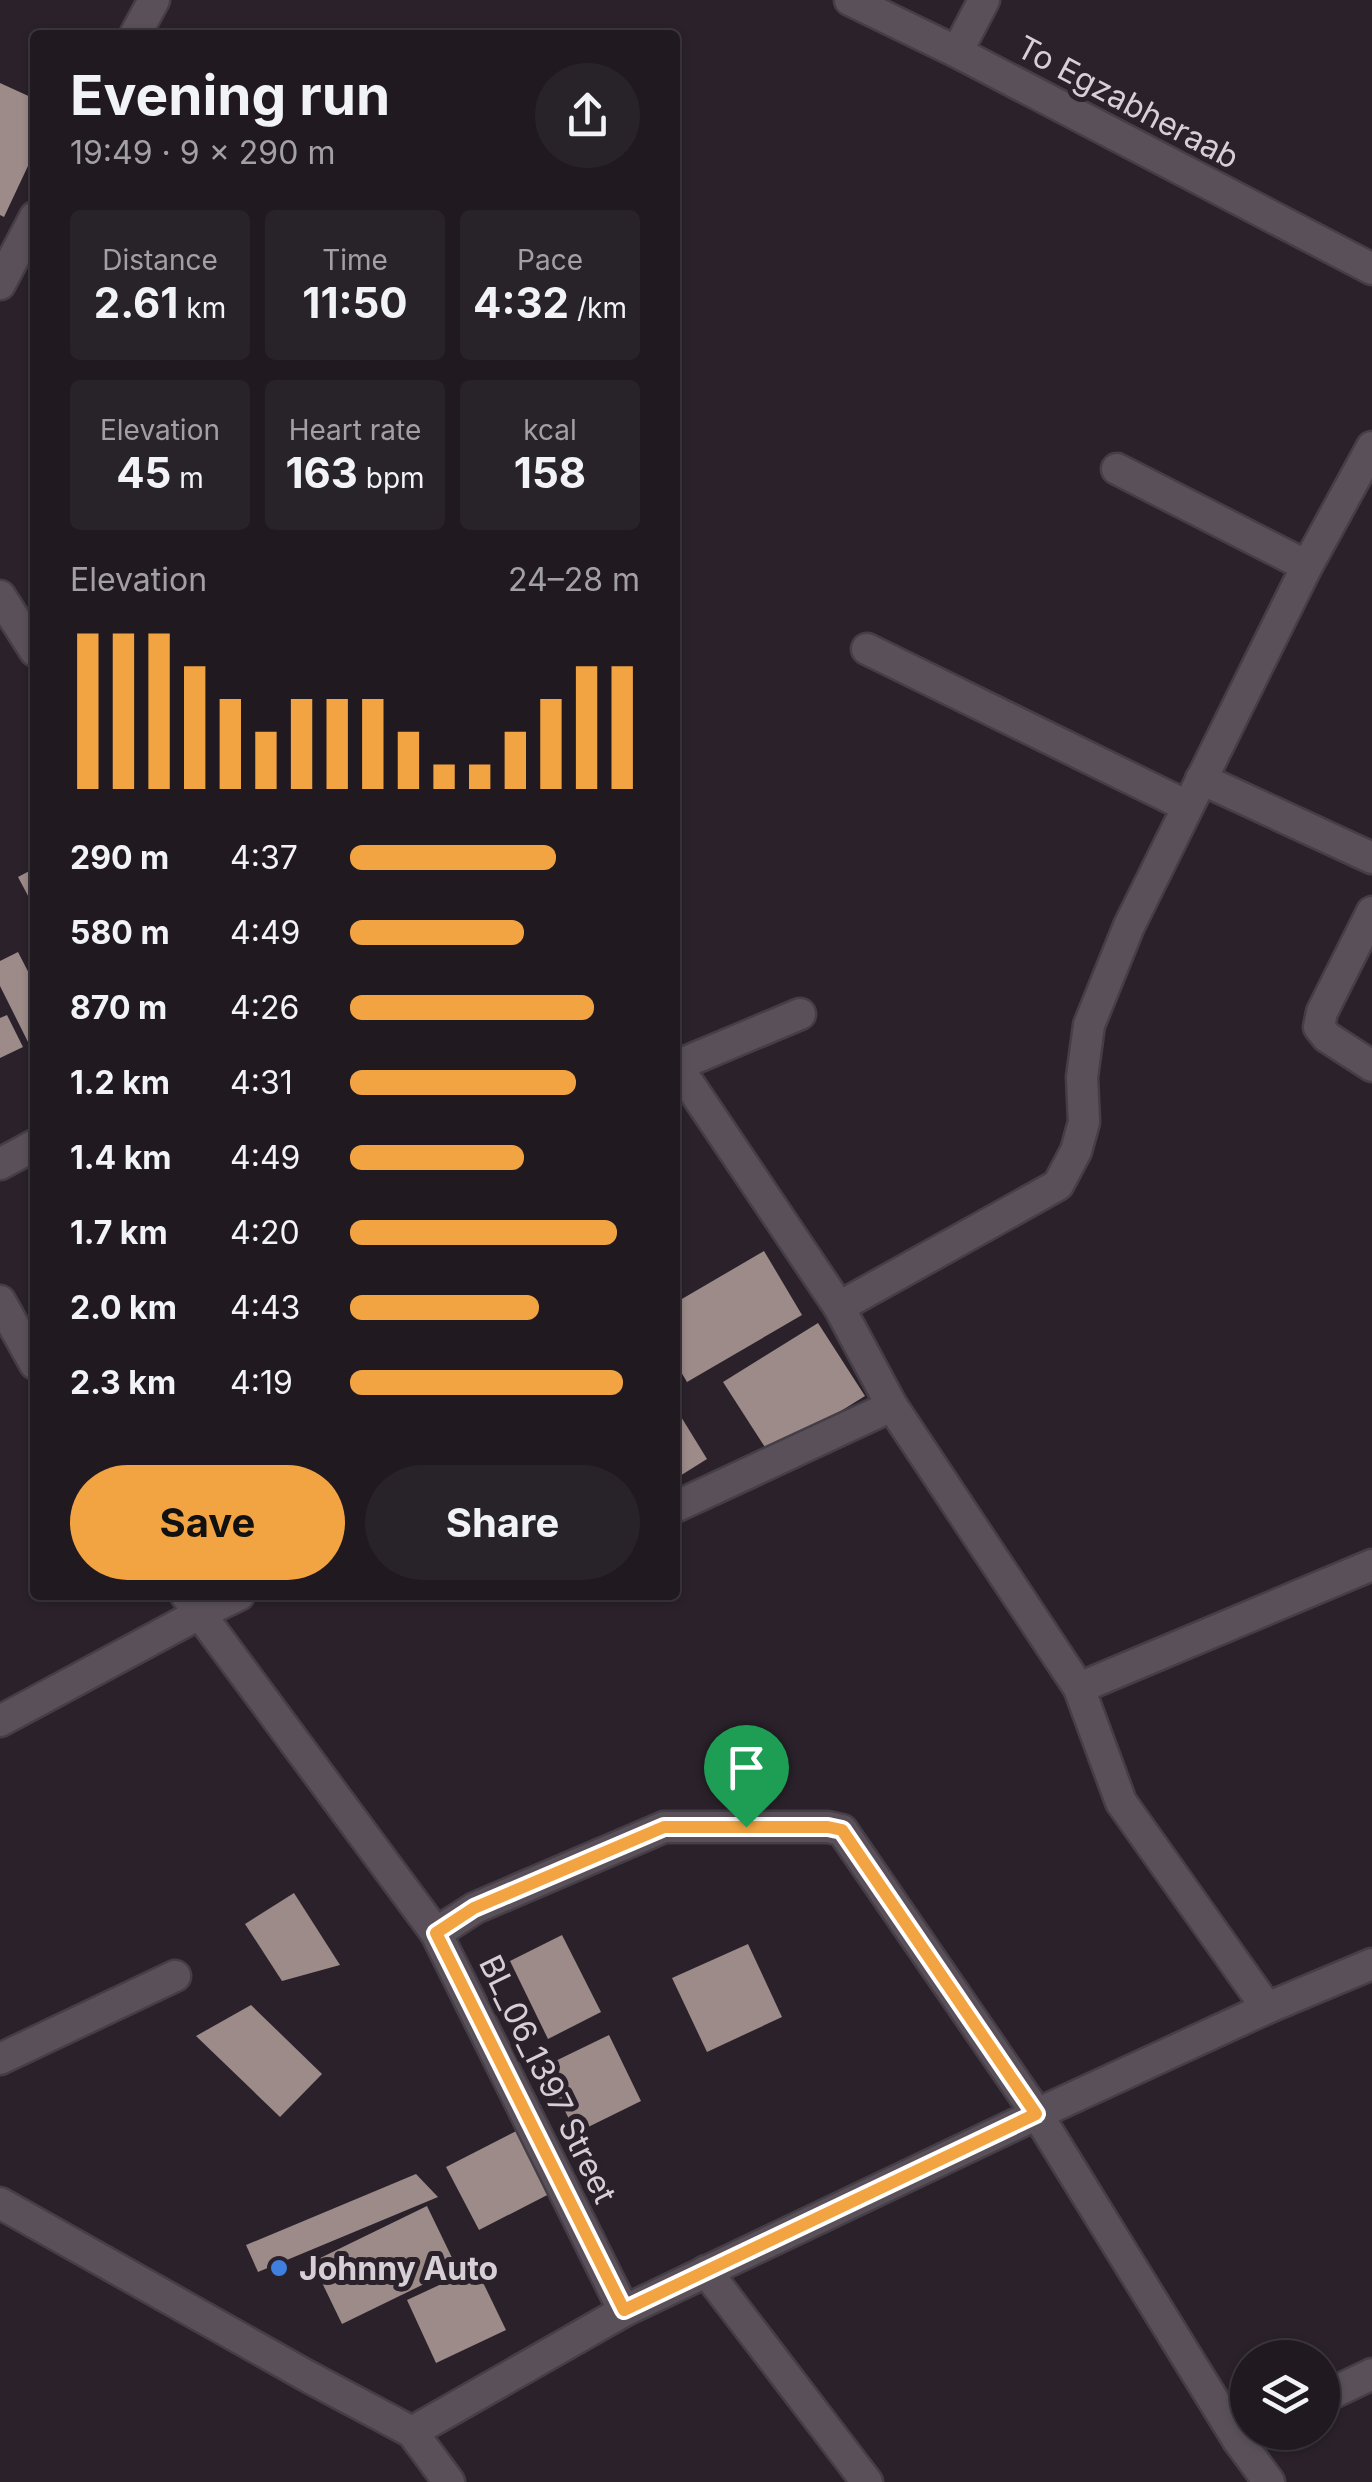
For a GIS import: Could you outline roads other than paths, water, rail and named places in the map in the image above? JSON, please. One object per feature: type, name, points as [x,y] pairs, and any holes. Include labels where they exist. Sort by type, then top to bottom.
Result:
[{"type":"street","points":[[139,30],[154,0]]},
{"type":"street","name":"To Egzabheraab","points":[[850,0],[1372,269]]},
{"type":"street","points":[[957,52],[984,0]]},
{"type":"street","points":[[0,284],[30,227]]},
{"type":"street","points":[[838,1308],[1058,1185],[1076,1151],[1084,1122],[1082,1077],[1089,1025],[1129,926],[1307,566],[1372,447]]},
{"type":"street","points":[[1117,469],[1307,566]]},
{"type":"street","points":[[0,596],[30,642]]},
{"type":"street","points":[[867,650],[1194,793],[1372,858]]},
{"type":"street","points":[[1372,912],[1322,1012],[1319,1027],[1327,1037],[1372,1066]]},
{"type":"street","points":[[680,1062],[800,1014]]},
{"type":"street","points":[[680,1070],[838,1308],[892,1406],[1078,1688],[1120,1802],[1267,2008]]},
{"type":"street","points":[[0,1164],[30,1149]]},
{"type":"street","points":[[0,1301],[30,1355]]},
{"type":"street","points":[[680,1505],[892,1406]]},
{"type":"street","points":[[1078,1688],[1372,1565]]},
{"type":"street","points":[[0,1721],[192,1604]]},
{"type":"street","name":"BL_06_1397 Street","points":[[192,1604],[436,1933],[624,2310]]},
{"type":"street","points":[[436,1933],[474,1908],[664,1827],[842,1830],[1036,2114],[1230,2411]]},
{"type":"street","points":[[412,2432],[624,2310],[1036,2114],[1372,1964]]},
{"type":"street","points":[[0,2059],[175,1976]]},
{"type":"street","points":[[0,2204],[412,2432],[449,2482]]},
{"type":"street","points":[[706,2271],[867,2482]]},
{"type":"street","points":[[1340,2389],[1372,2374]]},
{"type":"street","points":[[1253,2450],[1269,2482]]},
{"type":"place","name":"Johnny Auto","points":[[279,2268]]}]
